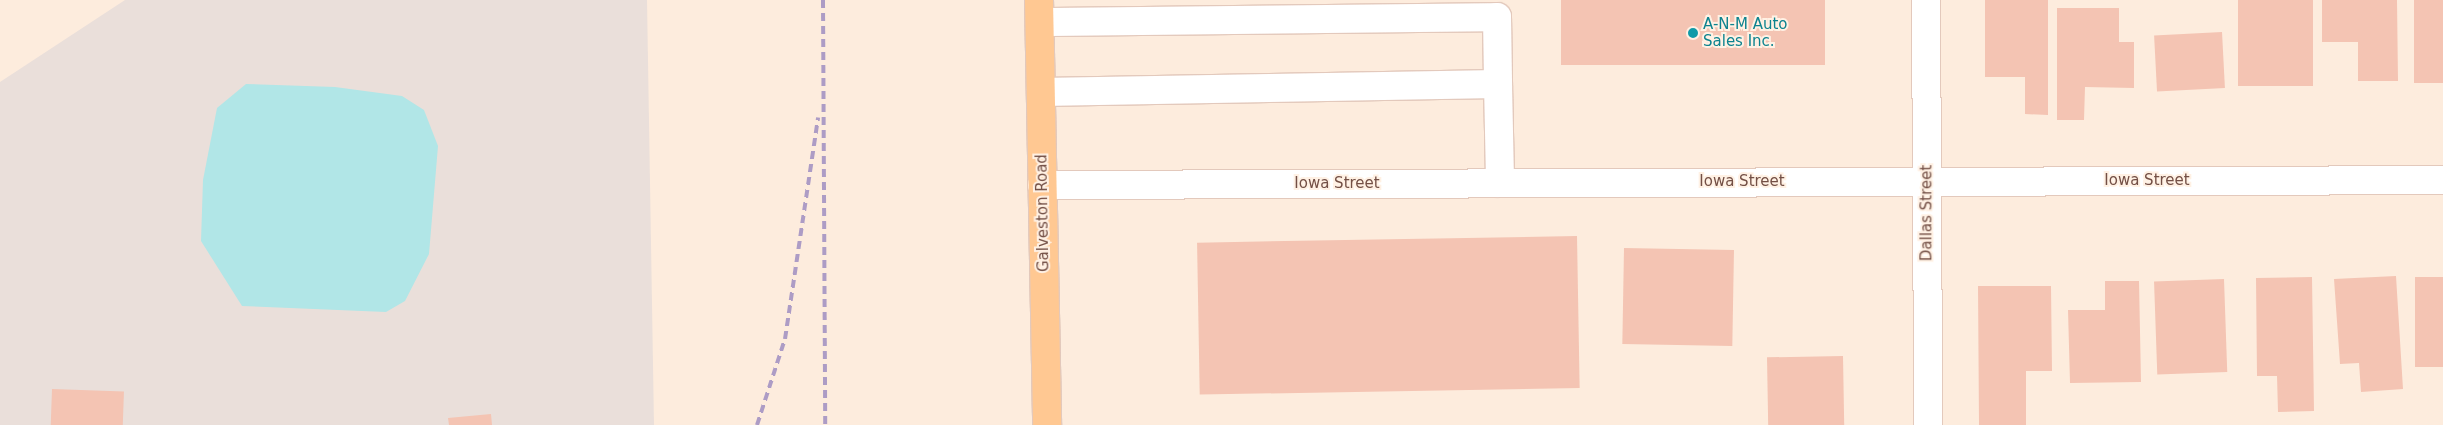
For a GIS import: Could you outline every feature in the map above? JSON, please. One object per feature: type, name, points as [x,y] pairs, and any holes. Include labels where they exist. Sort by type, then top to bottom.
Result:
[{"type":"main road","name":"Galveston Road","points":[[1040,11],[1047,425]]},
{"type":"street","name":"Dallas Street","points":[[1926,0],[1928,425]]},
{"type":"street","points":[[1040,11],[1497,17],[1500,184]]},
{"type":"street","points":[[1041,92],[1498,84]]},
{"type":"street","name":"Iowa Street","points":[[1042,185],[2443,180]]},
{"type":"shaded area","points":[[125,0],[647,0],[654,425],[0,425],[0,82]]},
{"type":"water","points":[[246,84],[335,87],[402,96],[424,110],[438,146],[429,254],[405,301],[386,312],[242,306],[201,241],[203,180],[217,108]]},
{"type":"building","name":"A-N-M Auto Sales Inc.","points":[[1561,0],[1825,0],[1825,65],[1561,65]]},
{"type":"building","points":[[1985,0],[2048,0],[2048,115],[2025,114],[2025,77],[1985,77]]},
{"type":"building","points":[[2238,0],[2313,0],[2313,86],[2238,86]]},
{"type":"building","points":[[2322,0],[2397,0],[2398,81],[2358,81],[2358,42],[2322,42]]},
{"type":"building","points":[[2414,0],[2443,0],[2443,83],[2414,83]]},
{"type":"building","points":[[2057,8],[2119,8],[2119,42],[2134,42],[2134,88],[2085,87],[2084,120],[2057,120]]},
{"type":"building","points":[[2222,32],[2225,88],[2157,91],[2154,36]]},
{"type":"building","points":[[1577,236],[1580,388],[1200,395],[1197,243]]},
{"type":"building","points":[[1624,248],[1734,250],[1732,346],[1622,344]]},
{"type":"building","points":[[2396,276],[2403,389],[2361,392],[2359,363],[2340,364],[2334,279]]},
{"type":"building","points":[[2312,277],[2314,411],[2278,412],[2277,376],[2257,376],[2256,278]]},
{"type":"building","points":[[2415,277],[2443,277],[2443,367],[2415,367]]},
{"type":"building","points":[[2224,279],[2227,372],[2157,374],[2154,281]]},
{"type":"building","points":[[2105,281],[2139,281],[2141,382],[2070,383],[2068,310],[2105,310]]},
{"type":"building","points":[[1978,286],[2051,286],[2052,371],[2026,371],[2026,425],[1979,425]]},
{"type":"building","points":[[1843,356],[1844,425],[1768,425],[1767,357]]},
{"type":"building","points":[[52,389],[124,392],[123,425],[51,425]]},
{"type":"building","points":[[491,414],[492,425],[449,425],[448,418]]},
{"type":"railway","points":[[823,0],[825,425]]},
{"type":"railway","points":[[757,425],[785,339],[818,117]]},
{"type":"place","name":"A-N-M Auto Sales Inc.","points":[[1693,33]]}]
